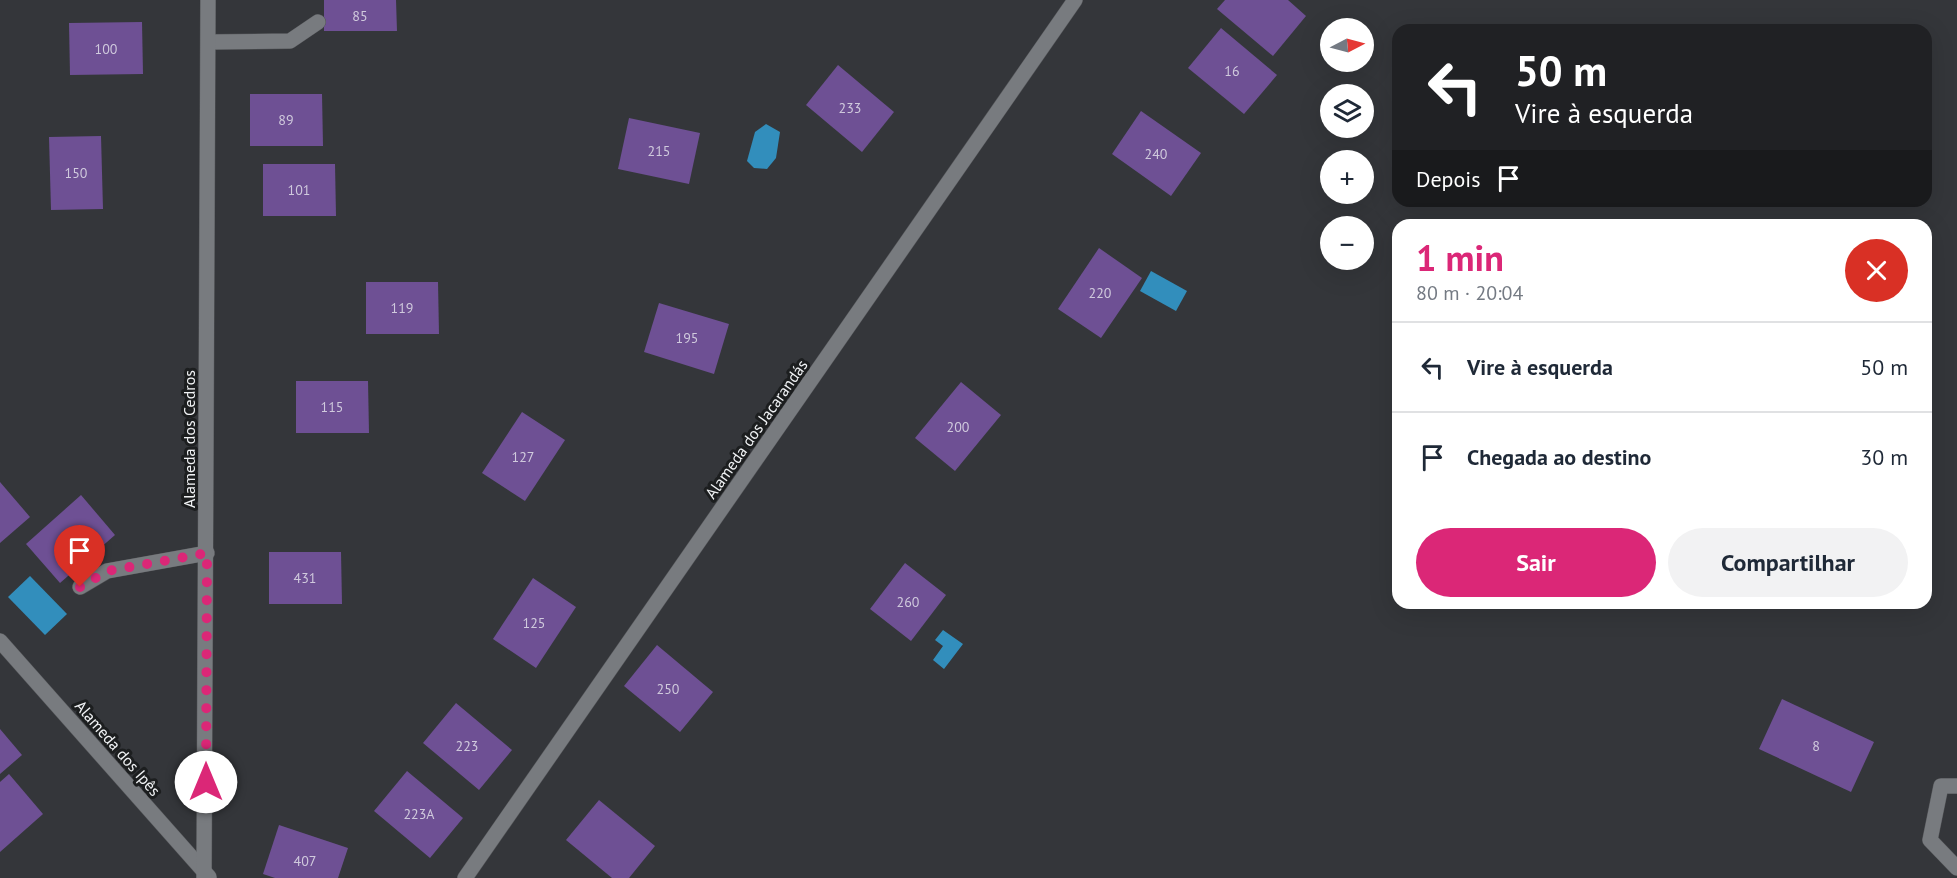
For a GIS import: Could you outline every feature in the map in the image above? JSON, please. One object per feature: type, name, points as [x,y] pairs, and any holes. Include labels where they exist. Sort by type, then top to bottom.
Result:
[{"type":"street","name":"Alameda dos Cedros","points":[[207,877],[208,0]]},
{"type":"street","name":"Alameda dos Jacarandás","points":[[465,878],[1075,0]]},
{"type":"street","points":[[209,42],[290,41],[318,22]]},
{"type":"street","points":[[80,587],[108,571],[207,553]]},
{"type":"street","name":"Alameda dos Ipês","points":[[0,641],[207,877]]},
{"type":"street","points":[[1957,786],[1941,786],[1930,840],[1957,868]]},
{"type":"water","points":[[766,124],[780,132],[776,158],[767,169],[754,168],[747,161],[755,132]]},
{"type":"water","points":[[1151,271],[1187,291],[1176,311],[1140,291]]},
{"type":"water","points":[[30,576],[67,614],[45,635],[8,597]]},
{"type":"water","points":[[943,630],[963,644],[944,669],[933,660],[943,646],[935,640]]},
{"type":"building","points":[[324,0],[396,0],[397,31],[324,31]]},
{"type":"building","points":[[1225,0],[1288,0],[1306,16],[1273,56],[1217,9]]},
{"type":"building","points":[[142,22],[143,74],[70,75],[69,23]]},
{"type":"building","points":[[1221,28],[1277,75],[1244,114],[1188,68]]},
{"type":"building","points":[[838,65],[894,112],[862,152],[806,105]]},
{"type":"building","points":[[250,94],[322,94],[323,146],[250,146]]},
{"type":"building","points":[[1141,111],[1201,153],[1171,196],[1112,154]]},
{"type":"building","points":[[629,118],[700,133],[689,184],[618,169]]},
{"type":"building","points":[[101,136],[103,209],[51,210],[49,137]]},
{"type":"building","points":[[263,164],[335,164],[336,216],[263,216]]},
{"type":"building","points":[[1099,248],[1142,278],[1101,338],[1058,309]]},
{"type":"building","points":[[366,282],[438,282],[439,334],[366,334]]},
{"type":"building","points":[[659,303],[729,324],[714,374],[644,352]]},
{"type":"building","points":[[296,381],[368,381],[369,433],[296,433]]},
{"type":"building","points":[[961,382],[1001,415],[955,471],[915,438]]},
{"type":"building","points":[[522,412],[565,440],[525,501],[482,473]]},
{"type":"building","points":[[0,482],[30,517],[0,543]]},
{"type":"building","points":[[81,495],[115,535],[60,583],[26,544]]},
{"type":"building","points":[[269,552],[341,552],[342,604],[269,604]]},
{"type":"building","points":[[905,563],[946,595],[911,641],[870,609]]},
{"type":"building","points":[[533,578],[576,607],[536,668],[493,639]]},
{"type":"building","points":[[657,645],[713,692],[680,732],[624,686]]},
{"type":"building","points":[[1782,699],[1874,742],[1851,792],[1759,749]]},
{"type":"building","points":[[456,703],[512,750],[479,790],[423,743]]},
{"type":"building","points":[[0,729],[22,755],[0,774]]},
{"type":"building","points":[[407,771],[463,818],[430,858],[374,811]]},
{"type":"building","points":[[9,774],[43,814],[0,852],[0,782]]},
{"type":"building","points":[[599,800],[655,846],[629,878],[612,878],[566,840]]},
{"type":"building","points":[[279,825],[348,848],[338,878],[275,878],[263,874]]},
{"type":"route","points":[[80,587],[108,571],[207,553],[206,782]]}]
